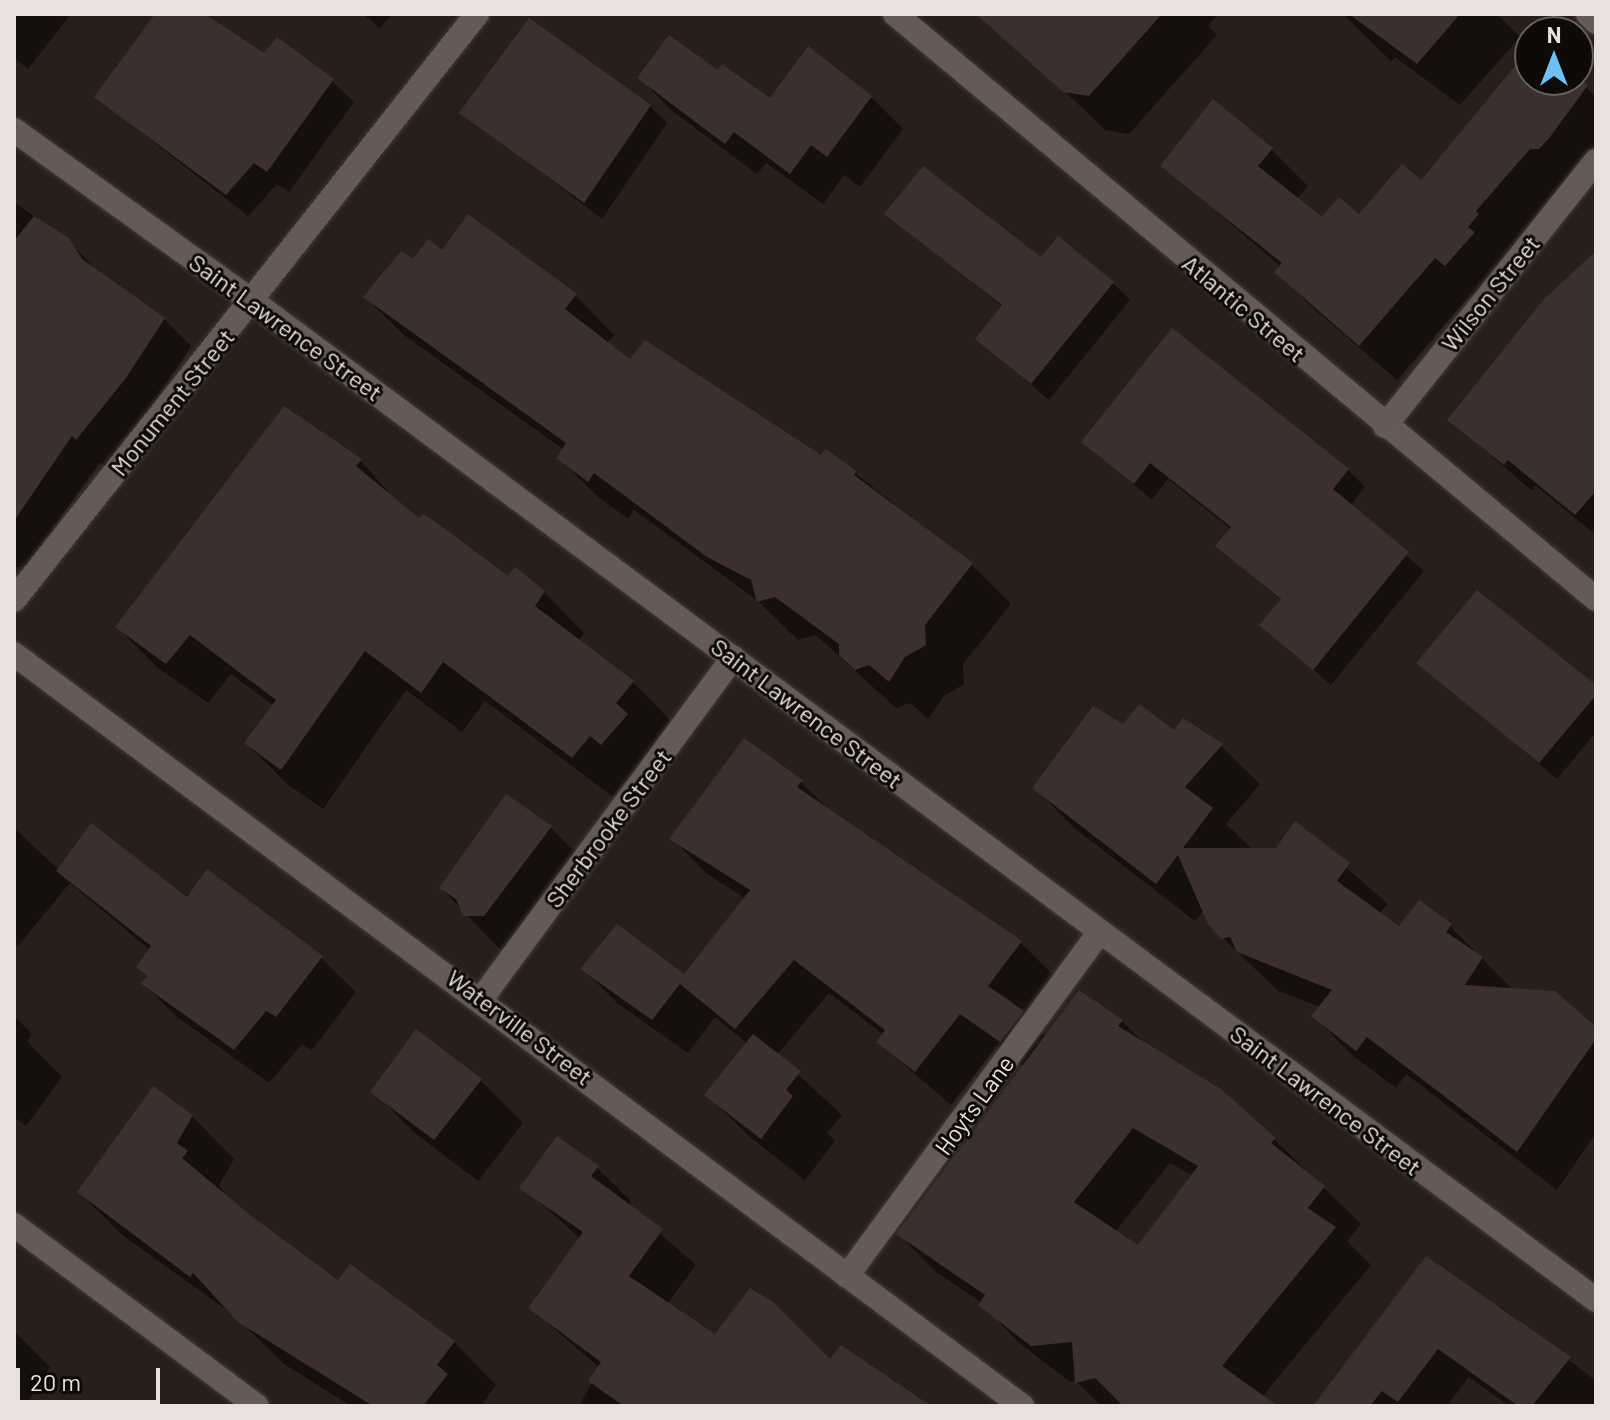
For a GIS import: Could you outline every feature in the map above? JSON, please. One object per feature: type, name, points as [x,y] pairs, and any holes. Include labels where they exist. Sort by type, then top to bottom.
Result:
[{"type":"street","name":"Monument Street","points":[[14,600],[477,14]]},
{"type":"street","name":"Atlantic Street","points":[[895,14],[1596,599]]},
{"type":"street","points":[[1588,14],[1596,22]]},
{"type":"street","name":"Saint Lawrence Street","points":[[14,130],[252,301],[1596,1300]]},
{"type":"street","name":"Wilson Street","points":[[1385,426],[1596,161]]},
{"type":"street","name":"Waterville Street","points":[[14,654],[482,998],[1022,1406]]},
{"type":"street","name":"Sherbrooke Street","points":[[482,998],[733,658]]},
{"type":"street","name":"Hoyts Lane","points":[[847,1276],[1100,932]]},
{"type":"street","points":[[14,1225],[257,1406]]},
{"type":"building","points":[[155,14],[205,14],[264,53],[277,37],[334,79],[267,172],[254,163],[226,195],[94,97]]},
{"type":"building","points":[[976,14],[1162,14],[1089,96],[1063,92]]},
{"type":"building","points":[[1349,14],[1460,14],[1417,64]]},
{"type":"building","points":[[529,18],[651,105],[584,203],[459,113]]},
{"type":"building","points":[[669,35],[718,70],[722,64],[770,98],[808,46],[872,96],[827,157],[811,145],[790,174],[734,132],[725,144],[637,78]]},
{"type":"building","points":[[1514,67],[1514,96],[1580,96],[1550,137],[1539,149],[1530,149],[1476,211],[1479,214],[1468,227],[1475,232],[1445,266],[1435,258],[1359,346],[1274,272],[1282,263],[1160,166],[1213,99],[1273,148],[1258,166],[1322,217],[1339,197],[1359,214],[1402,164],[1421,180]]},
{"type":"building","points":[[923,166],[1041,257],[1058,236],[1114,282],[1031,384],[975,339],[1002,305],[884,214]]},
{"type":"building","points":[[468,214],[577,294],[565,309],[630,359],[645,340],[821,455],[826,449],[856,471],[854,475],[973,563],[925,625],[926,645],[905,657],[889,682],[869,665],[855,670],[839,655],[839,644],[775,597],[757,602],[751,580],[707,557],[594,473],[588,482],[556,458],[566,443],[363,297],[401,251],[413,259],[428,239],[442,250]]},
{"type":"building","points":[[34,216],[69,238],[82,259],[165,318],[126,378],[76,440],[72,436],[14,521],[14,241]]},
{"type":"building","points":[[1596,251],[1596,491],[1575,515],[1508,460],[1504,465],[1447,420],[1544,299]]},
{"type":"building","points":[[1172,328],[1349,469],[1333,489],[1409,552],[1313,670],[1259,625],[1281,599],[1215,546],[1231,527],[1150,463],[1134,484],[1081,442]]},
{"type":"building","points":[[284,406],[362,459],[356,466],[419,518],[423,514],[437,523],[508,576],[515,567],[545,591],[535,606],[634,681],[616,703],[628,714],[601,745],[590,736],[572,758],[443,662],[421,693],[365,651],[281,770],[244,743],[276,700],[190,635],[166,664],[115,627]]},
{"type":"building","points":[[1477,590],[1596,685],[1596,695],[1539,763],[1416,663]]},
{"type":"building","points":[[1139,704],[1174,730],[1183,718],[1223,744],[1185,787],[1213,808],[1183,848],[1276,848],[1295,821],[1350,863],[1337,881],[1399,926],[1419,900],[1452,924],[1446,932],[1483,957],[1465,985],[1555,991],[1596,1027],[1596,1039],[1517,1152],[1367,1037],[1356,1051],[1311,1016],[1332,990],[1237,952],[1230,937],[1221,939],[1208,924],[1178,855],[1156,884],[1032,788],[1093,706],[1123,724]]},
{"type":"building","points":[[744,738],[803,780],[797,787],[1022,941],[988,986],[1024,1011],[1000,1042],[960,1014],[915,1072],[876,1042],[885,1030],[794,960],[735,1029],[680,984],[652,1020],[580,969],[617,924],[684,974],[750,890],[669,839]]},
{"type":"building","points":[[506,794],[552,826],[484,916],[463,916],[456,899],[439,888]]},
{"type":"building","points":[[91,823],[187,897],[207,869],[323,956],[276,1017],[266,1011],[234,1050],[140,983],[148,976],[136,967],[151,946],[56,871]]},
{"type":"building","points":[[1079,990],[1123,1020],[1118,1026],[1221,1089],[1276,1138],[1271,1143],[1325,1186],[1308,1208],[1336,1227],[1222,1366],[1278,1406],[1123,1406],[1095,1378],[1075,1383],[1072,1342],[1031,1346],[978,1305],[985,1295],[896,1234]],"holes":[[[1133,1128],[1198,1166],[1138,1245],[1074,1202]]]},
{"type":"building","points":[[416,1029],[482,1079],[434,1140],[370,1092]]},
{"type":"building","points":[[753,1034],[801,1071],[786,1090],[793,1096],[761,1139],[704,1095]]},
{"type":"building","points":[[153,1086],[193,1115],[177,1143],[188,1151],[182,1158],[250,1215],[338,1280],[350,1264],[455,1341],[437,1365],[448,1374],[423,1406],[373,1406],[238,1322],[193,1273],[190,1277],[77,1192]]},
{"type":"building","points":[[557,1136],[599,1166],[591,1176],[663,1229],[629,1276],[715,1334],[750,1288],[773,1302],[830,1359],[841,1345],[931,1406],[624,1406],[588,1381],[601,1362],[528,1308],[583,1232],[519,1188]]},
{"type":"building","points":[[1426,1256],[1571,1357],[1532,1406],[1518,1406],[1438,1349],[1398,1402],[1382,1391],[1370,1406],[1313,1406]]}]
